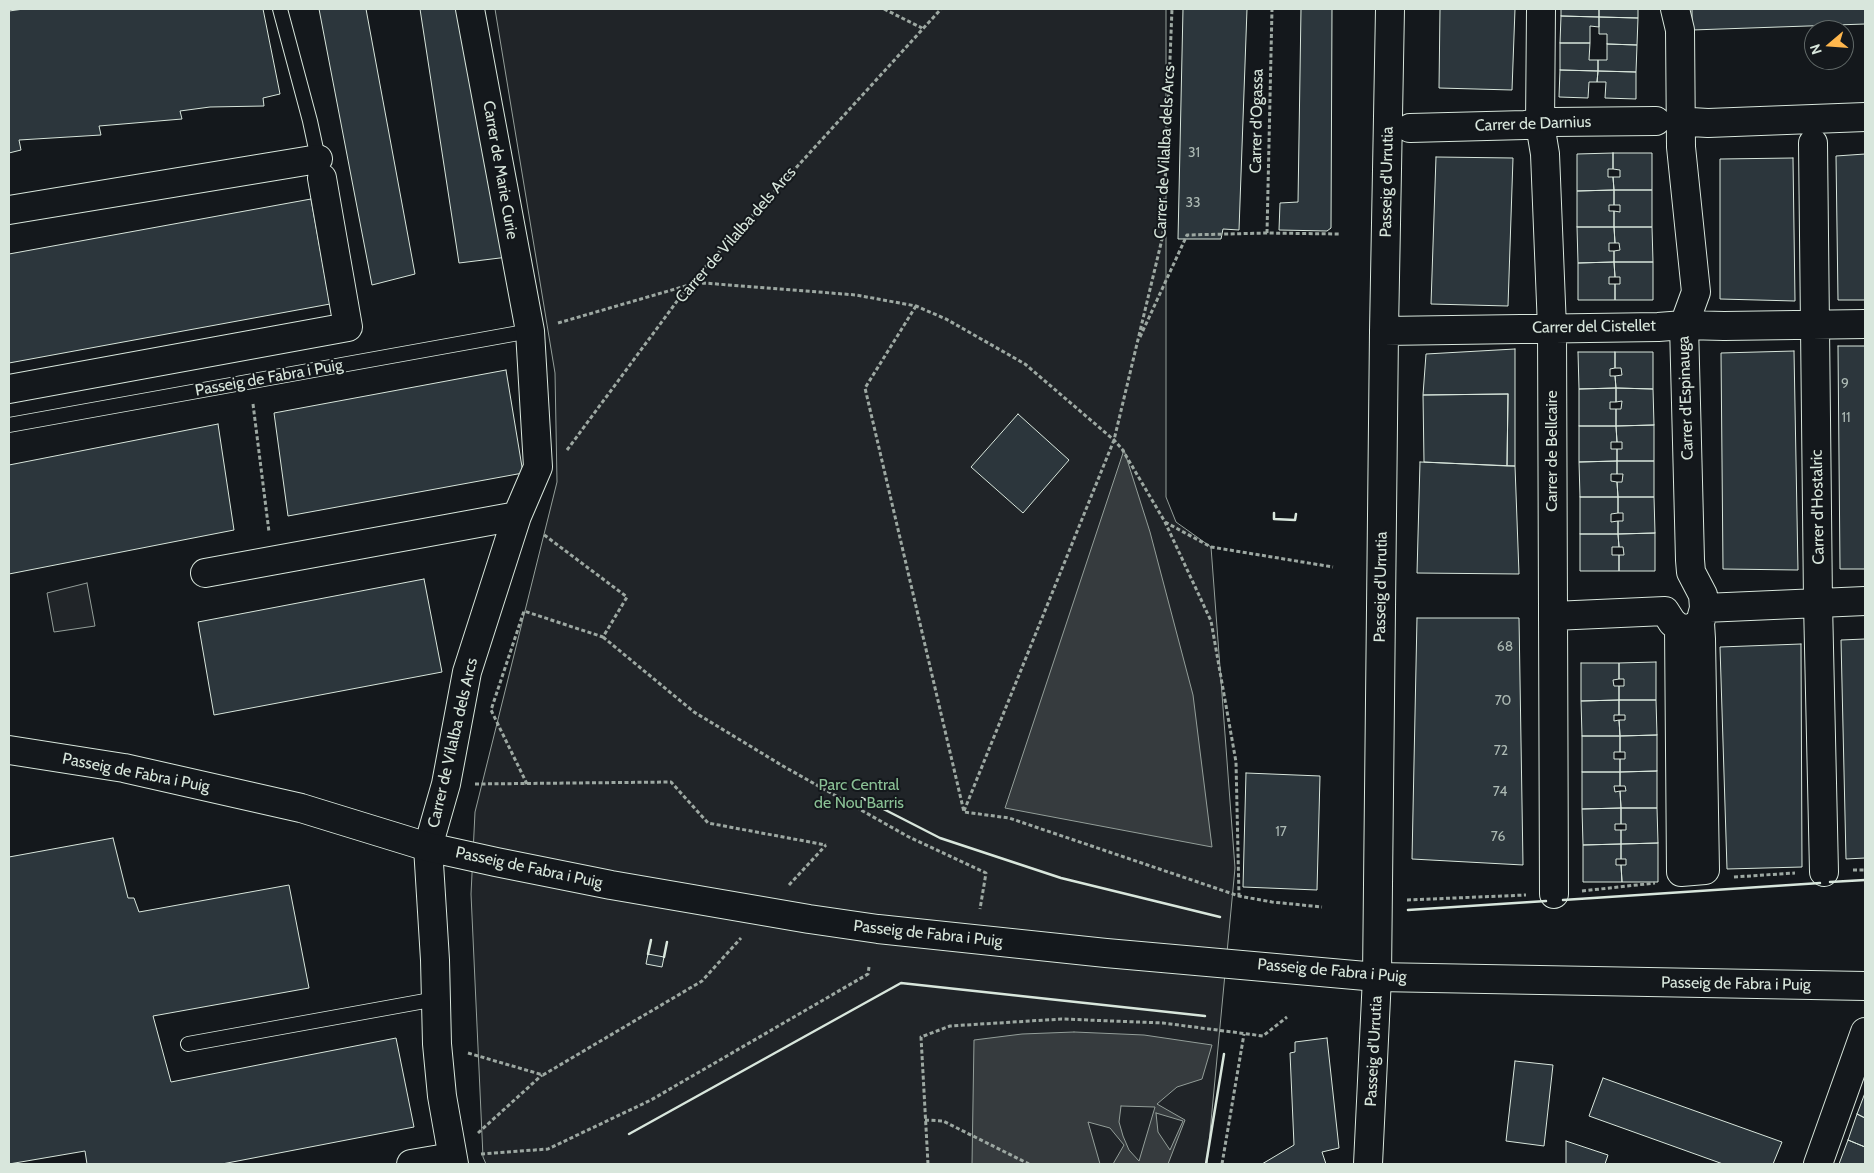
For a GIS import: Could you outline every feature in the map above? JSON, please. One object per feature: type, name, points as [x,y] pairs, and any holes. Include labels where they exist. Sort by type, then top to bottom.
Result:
[{"type":"street","name":"Carrer de Marie Curie","points":[[470,9],[540,328]]},
{"type":"street","name":"Passeig d'Urrutia","points":[[1368,1164],[1377,977],[1384,331],[1390,9]]},
{"type":"street","name":"Carrer de Bellcaire","points":[[1541,9],[1540,124],[1544,154],[1552,328],[1554,894]]},
{"type":"street","name":"Carrer d'Espinauga","points":[[1675,9],[1680,30],[1681,147],[1696,292],[1684,325],[1690,560],[1692,572],[1703,595],[1694,620],[1681,872],[1705,870],[1701,639],[1694,620]]},
{"type":"street","points":[[1692,122],[1865,117]]},
{"type":"street","name":"Carrer de Darnius","points":[[1410,128],[1553,122],[1656,121]]},
{"type":"street","name":"Carrer d'Hostalric","points":[[1813,143],[1818,603],[1824,872]]},
{"type":"street","points":[[9,210],[320,169],[348,327],[9,390]]},
{"type":"street","name":"Carrer del Cistellet","points":[[1384,331],[1684,325],[1865,324]]},
{"type":"street","name":"Carrer de Vilalba dels Arcs","points":[[461,1160],[441,1088],[437,1044],[428,847],[446,784],[466,672],[527,523],[538,467],[540,328]]},
{"type":"street","points":[[205,573],[527,523]]},
{"type":"street","points":[[1553,616],[1665,611],[1672,622],[1818,603],[1865,601]]},
{"type":"street","name":"Passeig de Fabra i Puig","points":[[9,750],[124,768],[301,808],[428,847],[611,885],[878,929],[1106,953],[1377,977],[1865,986]]},
{"type":"street","points":[[1818,1164],[1865,1032]]},
{"type":"street","points":[[411,1164],[461,1160]]},
{"type":"lane","points":[[280,9],[320,169]]},
{"type":"lane","name":"Passeig de Fabra i Puig","points":[[9,425],[540,328]]},
{"type":"lane","points":[[188,1044],[436,999]]},
{"type":"path","points":[[884,9],[922,28]]},
{"type":"path","name":"Carrer de Vilalba dels Arcs","points":[[564,453],[689,285],[941,9]]},
{"type":"path","name":"Carrer de Vilalba dels Arcs","points":[[964,812],[1114,440],[1164,235],[1172,9]]},
{"type":"path","name":"Carrer d'Ogassa","points":[[1267,233],[1272,9]]},
{"type":"path","points":[[1137,345],[1186,235],[1339,234]]},
{"type":"path","points":[[540,328],[689,285],[704,283],[856,295],[916,306],[946,319],[1025,364],[1122,449],[1165,522],[1211,621],[1236,762],[1239,896]]},
{"type":"path","points":[[916,306],[865,388],[964,812],[1009,818],[1239,896],[1272,902],[1322,907]]},
{"type":"path","points":[[252,403],[269,538]]},
{"type":"path","points":[[1165,522],[1211,547],[1334,567]]},
{"type":"path","points":[[527,523],[627,597],[603,637]]},
{"type":"path","points":[[527,784],[492,710],[524,611],[603,637],[702,717],[783,766],[908,836],[986,873],[980,909]]},
{"type":"path","points":[[473,784],[671,782],[708,823],[826,845]]},
{"type":"path","points":[[1728,877],[1865,870]]},
{"type":"path","points":[[1404,900],[1554,894],[1659,883]]},
{"type":"path","points":[[461,1160],[548,1149],[652,1100],[868,974],[869,966]]},
{"type":"path","points":[[472,1138],[543,1075],[702,981]]},
{"type":"path","points":[[928,1164],[921,1037],[950,1026],[1062,1019],[1163,1023],[1263,1036],[1287,1017]]},
{"type":"path","points":[[1222,1164],[1244,1034]]},
{"type":"path","points":[[459,1051],[543,1075]]},
{"type":"path","points":[[925,1120],[943,1121],[1029,1164]]},
{"type":"green space","name":"Parc Central de Nou Barris","points":[[495,9],[1166,9],[1166,497],[1176,522],[1211,547],[1235,868],[1207,1164],[486,1164],[483,1157],[471,894],[475,812],[557,482],[555,373]]},
{"type":"green space","points":[[87,583],[95,626],[54,632],[47,593]]},
{"type":"shaded area","points":[[1124,450],[1150,532],[1193,695],[1212,847],[1005,808]]},
{"type":"shaded area","points":[[1074,1032],[1144,1035],[1212,1045],[1202,1079],[1177,1087],[1157,1104],[1185,1120],[1168,1164],[1113,1164],[1124,1145],[1110,1128],[1088,1122],[1100,1164],[972,1164],[974,1040],[1022,1034]],"holes":[[[1121,1106],[1155,1107],[1139,1161],[1129,1150],[1123,1136],[1119,1122]],[[1156,1113],[1183,1121],[1170,1150],[1158,1132]]]},
{"type":"building","points":[[24,9],[263,9],[280,94],[263,98],[264,106],[210,107],[180,111],[182,119],[99,126],[101,135],[19,140],[21,150],[9,153],[9,11]]},
{"type":"building","points":[[319,9],[366,9],[415,274],[372,285]]},
{"type":"building","points":[[420,9],[458,9],[508,257],[459,263]]},
{"type":"building","points":[[1183,9],[1247,9],[1239,230],[1223,229],[1221,239],[1178,239]]},
{"type":"building","points":[[1301,9],[1332,9],[1331,228],[1327,231],[1279,230],[1280,203],[1298,202]]},
{"type":"building","points":[[1440,9],[1515,9],[1512,90],[1439,88]]},
{"type":"building","points":[[1561,9],[1599,9],[1599,17],[1561,16]]},
{"type":"building","points":[[1599,9],[1638,9],[1638,18],[1599,17]]},
{"type":"building","points":[[1692,9],[1865,9],[1865,24],[1854,24],[1854,20],[1804,20],[1804,26],[1692,30]]},
{"type":"building","points":[[1561,16],[1599,17],[1599,27],[1590,26],[1590,43],[1560,43]]},
{"type":"building","points":[[1599,17],[1638,18],[1637,45],[1607,44],[1607,34],[1599,34]]},
{"type":"building","points":[[1560,43],[1590,43],[1589,60],[1598,60],[1598,71],[1560,70]]},
{"type":"building","points":[[1607,44],[1637,45],[1636,72],[1598,71],[1598,60],[1607,60]]},
{"type":"building","points":[[1560,70],[1598,71],[1597,82],[1589,82],[1588,98],[1559,97]]},
{"type":"building","points":[[1598,71],[1636,72],[1636,99],[1605,98],[1606,82],[1597,82]]},
{"type":"building","points":[[1613,153],[1613,169],[1608,169],[1608,177],[1613,177],[1614,190],[1577,191],[1577,154]]},
{"type":"building","points":[[1613,153],[1652,153],[1652,190],[1614,190],[1613,177],[1620,177],[1620,170],[1613,169]]},
{"type":"building","points":[[1865,154],[1865,300],[1838,300],[1836,156]]},
{"type":"building","points":[[1436,157],[1513,158],[1508,306],[1431,304]]},
{"type":"building","points":[[1793,158],[1795,301],[1720,299],[1720,159]]},
{"type":"building","points":[[1614,190],[1614,205],[1609,205],[1609,211],[1614,211],[1614,227],[1577,227],[1577,191]]},
{"type":"building","points":[[1614,190],[1652,190],[1652,227],[1614,227],[1614,211],[1620,212],[1620,205],[1614,205]]},
{"type":"building","points":[[311,199],[330,304],[9,363],[9,254]]},
{"type":"building","points":[[1577,227],[1614,227],[1615,243],[1609,243],[1609,251],[1614,251],[1614,262],[1578,263]]},
{"type":"building","points":[[1614,227],[1652,227],[1653,262],[1614,262],[1614,251],[1620,250],[1619,243],[1615,243]]},
{"type":"building","points":[[1614,262],[1615,277],[1609,277],[1609,284],[1615,284],[1615,300],[1578,300],[1578,263]]},
{"type":"building","points":[[1614,262],[1653,262],[1653,300],[1615,300],[1615,284],[1620,284],[1620,277],[1615,277]]},
{"type":"building","points":[[1838,346],[1865,346],[1865,569],[1840,569]]},
{"type":"building","points":[[1515,349],[1515,466],[1507,466],[1508,394],[1423,395],[1426,354]]},
{"type":"building","points":[[1794,351],[1798,570],[1723,569],[1721,353]]},
{"type":"building","points":[[1578,352],[1615,352],[1615,368],[1610,369],[1610,376],[1615,376],[1616,388],[1579,389]]},
{"type":"building","points":[[1615,352],[1653,352],[1653,389],[1616,388],[1615,376],[1622,375],[1621,368],[1615,368]]},
{"type":"building","points":[[506,370],[523,473],[288,516],[274,413]]},
{"type":"building","points":[[1616,388],[1653,389],[1654,425],[1616,426],[1616,409],[1621,409],[1622,401],[1616,402]]},
{"type":"building","points":[[1616,388],[1616,402],[1610,402],[1610,409],[1616,409],[1616,426],[1579,426],[1579,389]]},
{"type":"building","points":[[1508,394],[1507,466],[1424,462],[1423,395]]},
{"type":"building","points":[[1018,414],[1069,460],[1023,513],[971,467]]},
{"type":"building","points":[[218,424],[234,530],[9,574],[9,465]]},
{"type":"building","points":[[1654,425],[1654,461],[1617,461],[1617,449],[1622,449],[1622,442],[1617,442],[1616,426]]},
{"type":"building","points":[[1579,426],[1616,426],[1617,442],[1611,442],[1611,449],[1617,449],[1617,461],[1579,462]]},
{"type":"building","points":[[1617,461],[1617,474],[1611,474],[1611,481],[1617,482],[1618,497],[1580,497],[1579,462]]},
{"type":"building","points":[[1617,461],[1654,461],[1654,497],[1618,497],[1617,482],[1622,482],[1623,474],[1617,474]]},
{"type":"building","points":[[1420,462],[1515,466],[1519,574],[1417,573]]},
{"type":"building","points":[[1580,497],[1618,497],[1618,513],[1611,514],[1611,522],[1618,521],[1618,534],[1580,534]]},
{"type":"building","points":[[1618,497],[1654,497],[1655,533],[1618,534],[1618,521],[1623,521],[1623,513],[1618,513]]},
{"type":"building","points":[[1655,533],[1655,571],[1619,571],[1619,555],[1624,555],[1623,547],[1619,547],[1618,534]]},
{"type":"building","points":[[1580,534],[1618,534],[1619,547],[1612,547],[1612,555],[1619,555],[1619,571],[1580,571]]},
{"type":"building","points":[[424,579],[442,672],[214,715],[198,622]]},
{"type":"building","points":[[1417,618],[1519,618],[1523,865],[1412,859]]},
{"type":"building","points":[[1865,639],[1865,858],[1846,859],[1841,640]]},
{"type":"building","points":[[1801,644],[1802,867],[1727,869],[1720,647]]},
{"type":"building","points":[[1656,662],[1656,700],[1619,700],[1619,686],[1624,686],[1624,679],[1619,679],[1619,663]]},
{"type":"building","points":[[1581,663],[1619,663],[1619,679],[1613,680],[1614,686],[1619,686],[1619,700],[1581,701]]},
{"type":"building","points":[[1619,700],[1619,715],[1614,715],[1614,721],[1619,720],[1620,736],[1582,736],[1581,701]]},
{"type":"building","points":[[1619,700],[1656,700],[1657,735],[1620,736],[1619,720],[1625,720],[1625,715],[1619,715]]},
{"type":"building","points":[[1657,735],[1657,771],[1620,772],[1620,759],[1625,759],[1625,752],[1620,752],[1620,736]]},
{"type":"building","points":[[1582,736],[1620,736],[1620,752],[1614,752],[1614,759],[1620,759],[1620,772],[1582,772]]},
{"type":"building","points":[[1657,771],[1657,808],[1621,808],[1620,791],[1626,791],[1625,786],[1620,786],[1620,772]]},
{"type":"building","points":[[1582,772],[1620,772],[1620,786],[1614,786],[1615,792],[1620,791],[1621,808],[1582,809]]},
{"type":"building","points":[[1246,773],[1320,776],[1317,890],[1243,887]]},
{"type":"building","points":[[1621,808],[1657,808],[1658,843],[1621,844],[1621,830],[1626,830],[1626,824],[1621,824]]},
{"type":"building","points":[[1621,808],[1621,824],[1615,824],[1615,830],[1621,830],[1621,844],[1583,845],[1582,809]]},
{"type":"building","points":[[113,838],[128,898],[134,898],[139,912],[289,885],[309,988],[153,1016],[171,1082],[396,1038],[414,1127],[222,1164],[87,1164],[85,1151],[9,1164],[9,857]]},
{"type":"building","points":[[1658,843],[1658,882],[1622,882],[1621,865],[1626,865],[1626,859],[1621,859],[1621,844]]},
{"type":"building","points":[[1621,844],[1621,859],[1616,859],[1616,865],[1621,865],[1622,882],[1583,882],[1583,845]]},
{"type":"building","points":[[648,954],[664,957],[662,967],[646,964]]},
{"type":"building","points":[[1327,1038],[1339,1148],[1322,1152],[1326,1164],[1262,1164],[1294,1145],[1290,1053],[1295,1052],[1295,1042]]},
{"type":"building","points":[[1515,1061],[1553,1065],[1544,1146],[1506,1141]]},
{"type":"building","points":[[1603,1078],[1782,1142],[1773,1164],[1723,1164],[1589,1116]]},
{"type":"building","points":[[1865,1093],[1865,1118],[1857,1114]]},
{"type":"building","points":[[1857,1114],[1865,1118],[1865,1147],[1848,1140]]},
{"type":"building","points":[[1848,1140],[1865,1147],[1865,1164],[1839,1164]]},
{"type":"building","points":[[1566,1141],[1608,1155],[1605,1164],[1566,1164]]},
{"type":"wall","points":[[1274,513],[1274,519],[1295,520],[1296,514]]},
{"type":"wall","points":[[862,798],[940,838],[1061,878],[1220,917]]},
{"type":"wall","points":[[1830,882],[1865,880]]},
{"type":"wall","points":[[1563,900],[1820,883]]},
{"type":"wall","points":[[1408,910],[1546,901]]},
{"type":"wall","points":[[648,954],[651,940]]},
{"type":"wall","points":[[664,957],[667,942]]},
{"type":"wall","points":[[629,1134],[901,983],[1205,1016]]},
{"type":"wall","points":[[1206,1164],[1224,1054]]}]
